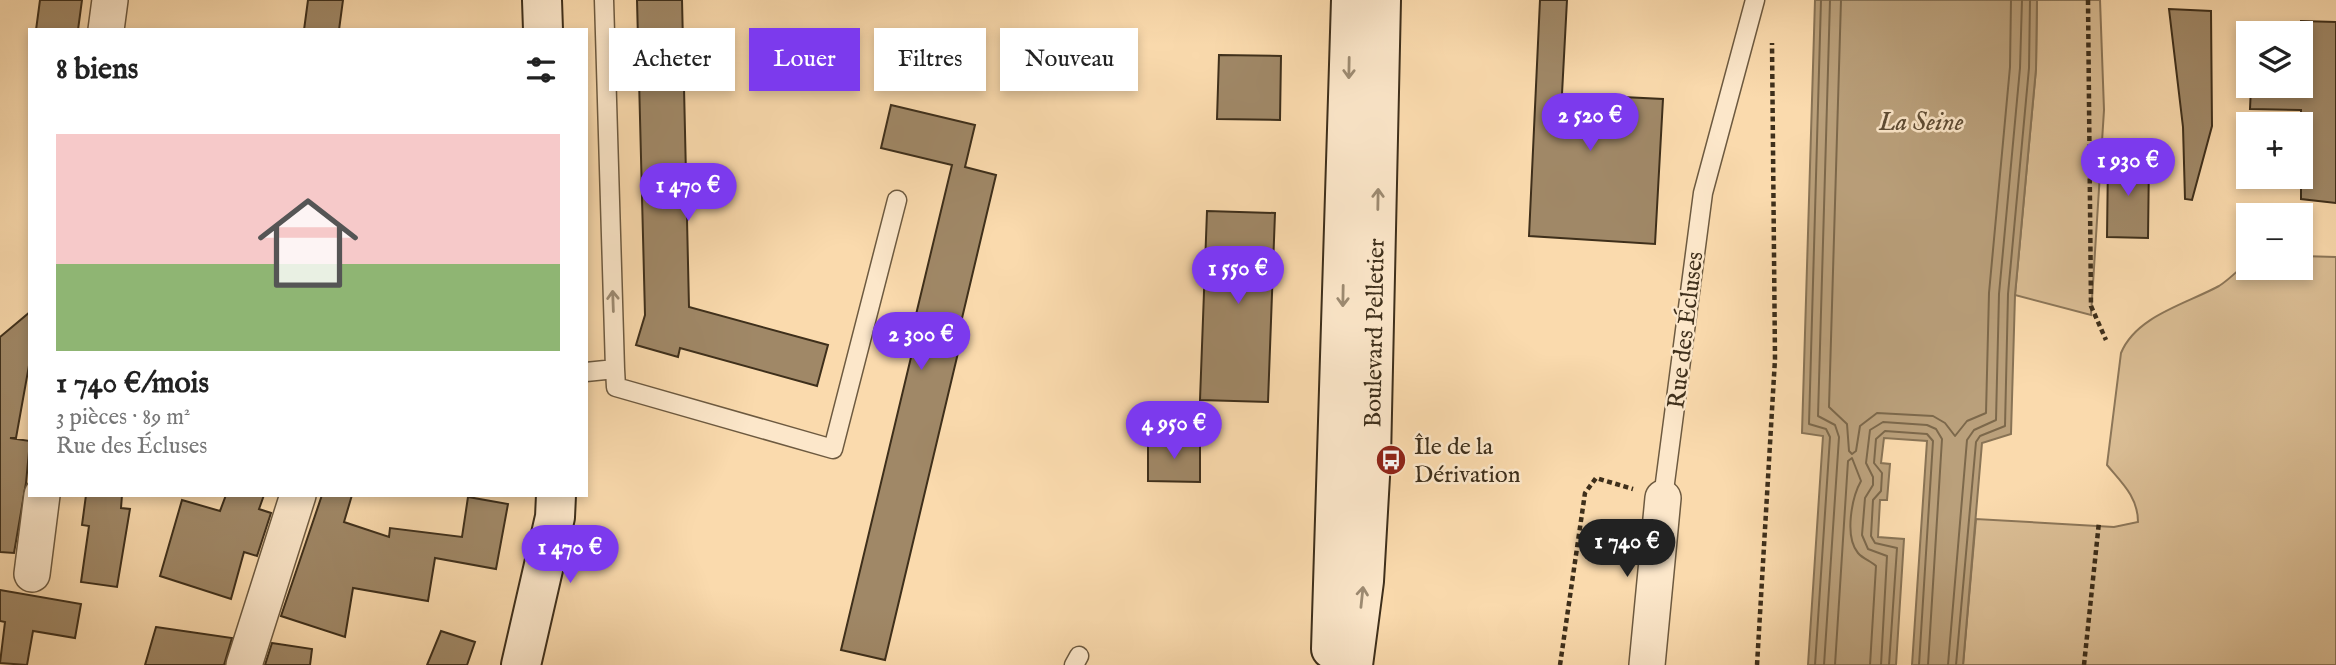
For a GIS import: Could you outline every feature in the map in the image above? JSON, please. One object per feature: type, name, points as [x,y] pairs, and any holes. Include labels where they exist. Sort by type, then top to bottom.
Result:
[{"type":"main road","points":[[542,0],[543,28]]},
{"type":"main road","name":"Boulevard Pelletier","points":[[1330,665],[1335,617],[1351,0]]},
{"type":"main road","name":"Boulevard Pelletier","points":[[1353,665],[1364,581],[1371,459],[1381,0]]},
{"type":"main road","points":[[521,665],[555,517],[556,497]]},
{"type":"street","points":[[106,28],[110,0]]},
{"type":"street","points":[[32,574],[42,497]]},
{"type":"street","points":[[244,665],[297,497]]},
{"type":"street","name":"Rue des Écluses","points":[[1647,665],[1663,498]]},
{"type":"lane","points":[[604,0],[616,387],[833,449],[897,200]]},
{"type":"lane","name":"Rue des Écluses","points":[[1663,498],[1703,193],[1755,0]]},
{"type":"lane","points":[[588,372],[615,369]]},
{"type":"path","points":[[2088,0],[2091,306],[2106,340]]},
{"type":"path","points":[[1757,665],[1775,359],[1772,41]]},
{"type":"path","points":[[1560,665],[1585,493],[1596,478],[1663,498]]},
{"type":"path","points":[[2084,665],[2099,522]]},
{"type":"shaded area","points":[[2037,0],[2100,0],[2104,110],[2091,315],[2015,295],[2036,69]]},
{"type":"shaded area","points":[[2313,256],[2336,257],[2336,665],[1963,665],[1976,519],[2114,527],[2138,522],[2132,498],[2107,465],[2121,353],[2128,340],[2150,320],[2227,280],[2236,272],[2236,280],[2313,280]]},
{"type":"water","name":"La Seine","points":[[1815,0],[2037,0],[2036,69],[2015,295],[2011,434],[1982,443],[1963,665],[1912,665],[1927,441],[1884,438],[1881,463],[1890,464],[1887,500],[1880,500],[1878,537],[1904,539],[1896,665],[1808,665],[1823,436],[1802,433]]},
{"type":"building","points":[[40,0],[82,0],[78,28],[36,28]]},
{"type":"building","points":[[308,0],[343,0],[339,28],[304,28]]},
{"type":"building","points":[[637,0],[682,0],[683,28],[638,28]]},
{"type":"building","points":[[1540,0],[1567,0],[1562,94],[1663,99],[1655,244],[1529,236]]},
{"type":"building","points":[[2169,9],[2211,11],[2212,126],[2192,200],[2185,199],[2183,127]]},
{"type":"building","points":[[2313,21],[2336,22],[2336,203],[2301,199],[2301,189],[2313,189],[2313,112],[2250,109],[2250,98],[2313,98]]},
{"type":"building","points":[[1219,55],[1281,56],[1280,120],[1217,119]]},
{"type":"building","points":[[639,91],[684,91],[689,307],[828,345],[817,386],[680,348],[678,357],[636,345],[645,315]]},
{"type":"building","points":[[891,105],[975,125],[965,167],[996,175],[958,335],[962,336],[885,660],[841,650],[918,328],[913,327],[952,165],[881,148]]},
{"type":"building","points":[[2149,158],[2148,238],[2107,237],[2108,160]]},
{"type":"building","points":[[1207,211],[1275,213],[1268,402],[1200,400]]},
{"type":"building","points":[[28,314],[28,371],[16,438],[10,438],[28,441],[26,483],[14,553],[0,552],[0,337]]},
{"type":"building","points":[[1148,439],[1200,440],[1200,482],[1148,481]]},
{"type":"building","points":[[86,497],[122,497],[121,508],[130,509],[117,587],[81,582],[89,526],[82,525]]},
{"type":"building","points":[[225,497],[263,497],[259,509],[271,513],[257,556],[244,552],[231,599],[160,576],[182,500],[220,511]]},
{"type":"building","points":[[321,497],[351,497],[344,522],[389,537],[390,528],[462,537],[468,497],[508,504],[496,569],[435,558],[428,601],[353,588],[345,637],[281,616]]},
{"type":"building","points":[[0,590],[81,604],[75,638],[33,631],[27,665],[0,663],[5,622],[0,621]]},
{"type":"building","points":[[156,627],[232,638],[224,665],[145,665]]},
{"type":"building","points":[[441,631],[475,642],[467,665],[427,665]]},
{"type":"building","points":[[272,643],[312,649],[310,665],[265,665]]},
{"type":"place","name":"Île de la Dérivation","points":[[1391,460]]}]
